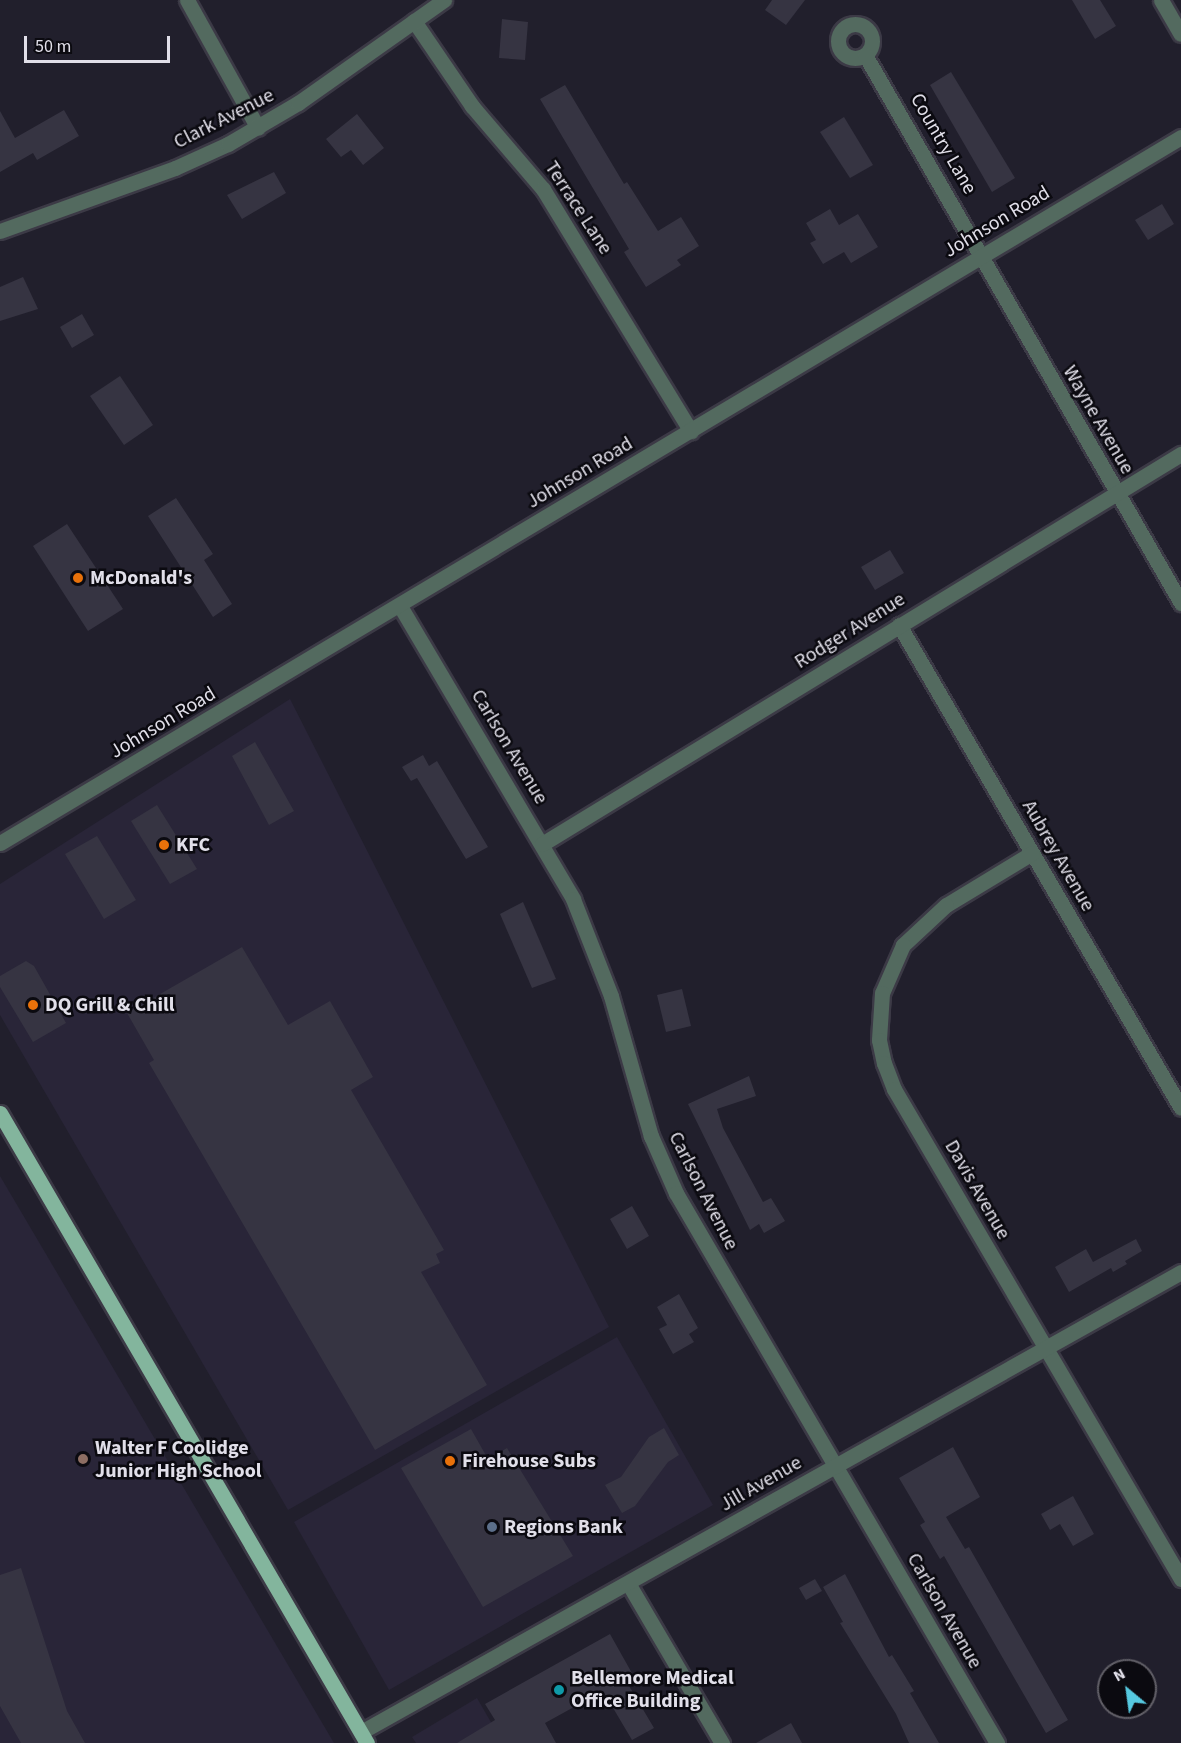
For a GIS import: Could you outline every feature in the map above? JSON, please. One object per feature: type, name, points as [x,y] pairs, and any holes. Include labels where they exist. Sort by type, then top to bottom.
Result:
[{"type":"main road","points":[[0,1113],[364,1738]]},
{"type":"street","points":[[187,0],[258,128]]},
{"type":"street","name":"Clark Avenue","points":[[0,231],[175,168],[258,128],[444,0]]},
{"type":"street","points":[[1161,0],[1181,34]]},
{"type":"street","name":"Terrace Lane","points":[[414,21],[472,106],[543,189],[691,431]]},
{"type":"street","name":"Country Lane","points":[[865,55],[980,256]]},
{"type":"street","name":"Johnson Road","points":[[0,843],[400,606],[1181,137]]},
{"type":"street","name":"Wayne Avenue","points":[[980,256],[1181,603]]},
{"type":"street","name":"Rodger Avenue","points":[[542,844],[1115,491],[1181,454]]},
{"type":"street","name":"Carlson Avenue","points":[[400,606],[542,844],[593,944],[640,1103],[676,1193],[997,1743]]},
{"type":"street","name":"Aubrey Avenue","points":[[899,626],[1181,1108]]},
{"type":"street","name":"Davis Avenue","points":[[1032,852],[946,905],[916,929],[889,971],[882,993],[879,1028],[884,1063],[894,1089],[1181,1580]]},
{"type":"street","name":"Jill Avenue","points":[[364,1738],[628,1583],[1181,1272]]},
{"type":"street","points":[[628,1583],[722,1743]]},
{"type":"shaded area","points":[[290,699],[609,1327],[288,1510],[0,1015],[0,884]]},
{"type":"shaded area","name":"Walter F Coolidge Junior High School","points":[[0,1176],[334,1743],[0,1743]]},
{"type":"shaded area","points":[[617,1337],[713,1505],[389,1690],[294,1522]]},
{"type":"shaded area","points":[[477,1698],[503,1743],[416,1743],[412,1737]]},
{"type":"building","points":[[772,0],[805,0],[786,25],[765,10]]},
{"type":"building","points":[[1072,0],[1100,0],[1116,26],[1095,39]]},
{"type":"building","points":[[502,19],[528,22],[525,60],[499,58]]},
{"type":"building","points":[[951,72],[1015,178],[992,192],[930,85]]},
{"type":"building","points":[[565,85],[624,184],[627,182],[658,231],[681,217],[699,246],[677,260],[681,265],[646,287],[624,252],[629,249],[540,99]]},
{"type":"building","points":[[64,110],[79,136],[37,160],[33,153],[0,172],[0,111],[15,138]]},
{"type":"building","points":[[357,114],[384,148],[363,165],[351,150],[341,157],[326,139]]},
{"type":"building","points":[[844,117],[873,165],[850,178],[820,132]]},
{"type":"building","points":[[274,172],[286,193],[242,219],[227,195]]},
{"type":"building","points":[[1162,204],[1174,224],[1148,240],[1135,220]]},
{"type":"building","points":[[830,209],[839,225],[858,214],[878,247],[851,263],[844,252],[823,264],[810,243],[816,240],[806,223]]},
{"type":"building","points":[[23,277],[38,309],[0,321],[0,287]]},
{"type":"building","points":[[82,314],[94,335],[72,348],[60,327]]},
{"type":"building","points":[[120,376],[153,425],[124,445],[90,396]]},
{"type":"building","points":[[176,498],[213,554],[204,560],[232,604],[213,617],[148,516]]},
{"type":"building","name":"McDonald's","points":[[67,524],[123,609],[88,631],[33,546]]},
{"type":"building","points":[[890,550],[904,573],[875,590],[861,567]]},
{"type":"building","points":[[255,742],[294,811],[269,825],[232,756]]},
{"type":"building","points":[[423,755],[429,766],[437,761],[488,847],[466,859],[417,778],[411,781],[402,767]]},
{"type":"building","name":"KFC","points":[[157,805],[197,869],[170,884],[131,821]]},
{"type":"building","points":[[97,836],[136,900],[104,919],[65,854]]},
{"type":"building","points":[[523,902],[556,979],[532,988],[500,914]]},
{"type":"building","points":[[242,947],[288,1025],[330,1001],[373,1077],[351,1090],[444,1250],[436,1254],[440,1263],[421,1272],[487,1385],[375,1450],[149,1063],[154,1060],[127,1013]]},
{"type":"building","name":"DQ Grill & Chill","points":[[26,961],[34,966],[66,1023],[33,1042],[0,987],[0,976]]},
{"type":"building","points":[[682,989],[691,1026],[666,1032],[657,995]]},
{"type":"building","points":[[749,1076],[756,1096],[717,1109],[723,1128],[763,1202],[771,1198],[785,1221],[764,1233],[759,1224],[750,1230],[688,1104]]},
{"type":"building","points":[[632,1206],[649,1236],[627,1249],[610,1219]]},
{"type":"building","points":[[1136,1239],[1142,1251],[1125,1261],[1127,1264],[1113,1272],[1111,1268],[1069,1292],[1055,1267],[1086,1249],[1093,1262]]},
{"type":"building","points":[[679,1294],[698,1328],[689,1334],[694,1342],[673,1354],[659,1329],[667,1325],[657,1307]]},
{"type":"building","points":[[664,1428],[679,1455],[668,1462],[635,1506],[622,1513],[605,1485],[621,1477],[649,1437]]},
{"type":"building","points":[[471,1429],[488,1459],[507,1448],[573,1556],[483,1607],[401,1468]]},
{"type":"building","points":[[953,1447],[980,1497],[946,1517],[965,1549],[969,1547],[1068,1720],[1046,1733],[944,1556],[940,1559],[920,1525],[925,1522],[899,1478]]},
{"type":"building","points":[[1073,1496],[1094,1534],[1073,1546],[1060,1524],[1050,1530],[1041,1514]]},
{"type":"building","points":[[21,1568],[67,1711],[85,1743],[21,1743],[0,1706],[0,1575]]},
{"type":"building","points":[[845,1574],[889,1657],[892,1655],[914,1691],[910,1693],[939,1743],[909,1743],[896,1714],[840,1623],[843,1622],[823,1587]]},
{"type":"building","points":[[815,1579],[822,1591],[806,1600],[799,1588]]},
{"type":"building","name":"Bellemore Medical Office Building","points":[[610,1634],[633,1675],[625,1679],[654,1728],[632,1740],[603,1691],[545,1723],[556,1743],[457,1743],[495,1720],[485,1704]]},
{"type":"building","points":[[791,1723],[802,1743],[756,1743]]},
{"type":"place","name":"McDonald's","points":[[78,578]]},
{"type":"place","name":"KFC","points":[[164,845]]},
{"type":"place","name":"DQ Grill & Chill","points":[[33,1005]]},
{"type":"place","name":"Walter F Coolidge Junior High School","points":[[83,1459]]},
{"type":"place","name":"Firehouse Subs","points":[[450,1461]]},
{"type":"place","name":"Regions Bank","points":[[492,1527]]},
{"type":"place","name":"Bellemore Medical Office Building","points":[[559,1690]]}]
